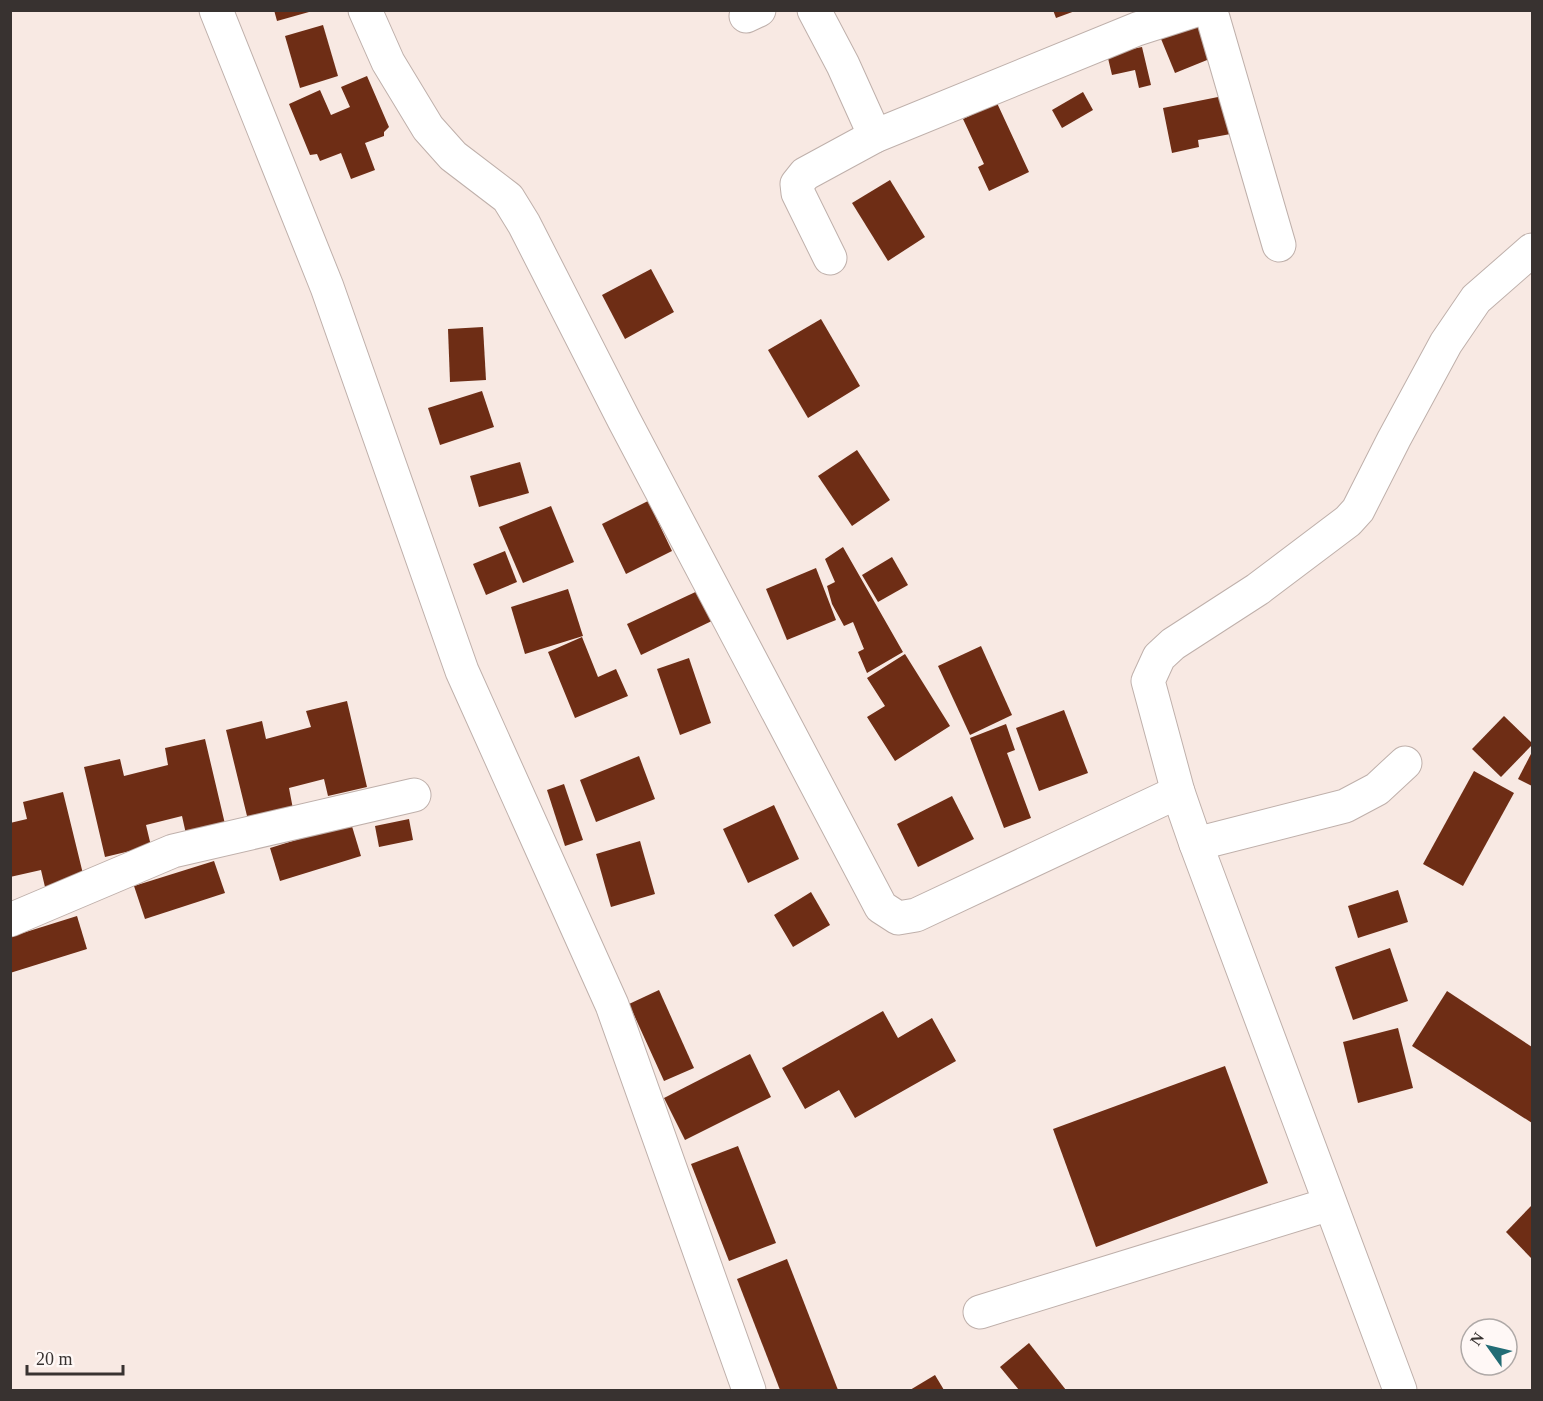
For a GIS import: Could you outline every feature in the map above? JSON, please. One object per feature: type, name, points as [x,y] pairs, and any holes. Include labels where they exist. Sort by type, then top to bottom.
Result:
[{"type":"street","points":[[216,10],[327,287],[462,671],[612,1005],[749,1390]]},
{"type":"street","points":[[365,10],[388,62],[428,128],[453,156],[508,198],[524,224],[624,420],[881,907],[898,918],[916,915],[1178,792]]},
{"type":"street","points":[[814,10],[843,65],[875,136]]},
{"type":"street","points":[[830,258],[798,193],[797,184],[804,174],[875,136],[1133,20],[1196,10]]},
{"type":"street","points":[[1208,10],[1213,18],[1279,245]]},
{"type":"street","points":[[1400,1390],[1196,844],[1178,792],[1148,681],[1159,657],[1173,644],[1258,589],[1348,521],[1358,510],[1446,343],[1476,299],[1533,250]]},
{"type":"street","points":[[1196,844],[1345,806],[1377,789],[1405,763]]},
{"type":"street","points":[[10,920],[173,851],[414,795]]},
{"type":"street","points":[[980,1312],[1330,1204]]},
{"type":"building","points":[[274,10],[308,10],[309,12],[277,21]]},
{"type":"building","points":[[1053,10],[1075,10],[1075,11],[1056,18]]},
{"type":"building","points":[[1201,17],[1217,56],[1175,73],[1159,34]]},
{"type":"building","points":[[323,25],[338,76],[300,88],[285,36]]},
{"type":"building","points":[[1142,47],[1151,85],[1139,88],[1135,70],[1112,75],[1107,54]]},
{"type":"building","points":[[367,76],[389,127],[384,132],[384,136],[365,143],[375,170],[351,179],[341,153],[320,161],[317,154],[310,155],[289,104],[320,90],[331,115],[350,107],[341,87]]},
{"type":"building","points":[[1083,92],[1093,110],[1062,128],[1052,110]]},
{"type":"building","points":[[1228,95],[1236,133],[1198,140],[1199,147],[1172,153],[1163,108]]},
{"type":"building","points":[[997,103],[1029,172],[989,191],[978,167],[984,164],[963,119]]},
{"type":"building","points":[[890,180],[925,237],[888,261],[852,203]]},
{"type":"building","points":[[651,269],[674,312],[625,339],[602,295]]},
{"type":"building","points":[[821,319],[860,386],[808,418],[768,350]]},
{"type":"building","points":[[483,327],[486,380],[450,382],[448,329]]},
{"type":"building","points":[[482,391],[494,427],[440,445],[428,408]]},
{"type":"building","points":[[857,450],[890,500],[852,526],[818,476]]},
{"type":"building","points":[[520,462],[529,493],[479,507],[470,476]]},
{"type":"building","points":[[648,501],[672,551],[626,574],[602,524]]},
{"type":"building","points":[[551,506],[574,562],[523,583],[499,527]]},
{"type":"building","points":[[843,547],[903,652],[867,673],[858,652],[864,649],[853,622],[844,626],[832,604],[827,586],[835,582],[825,559]]},
{"type":"building","points":[[505,551],[517,582],[486,595],[473,564]]},
{"type":"building","points":[[892,557],[908,585],[878,602],[862,575]]},
{"type":"building","points":[[816,568],[836,620],[787,640],[766,589]]},
{"type":"building","points":[[704,588],[718,618],[641,655],[627,624]]},
{"type":"building","points":[[568,589],[583,636],[525,654],[511,607]]},
{"type":"building","points":[[582,637],[598,677],[616,669],[628,696],[575,718],[548,652]]},
{"type":"building","points":[[981,646],[1012,715],[970,735],[938,666]]},
{"type":"building","points":[[905,654],[950,726],[895,761],[867,717],[885,706],[867,678]]},
{"type":"building","points":[[689,658],[711,723],[680,735],[657,669]]},
{"type":"building","points":[[347,701],[367,787],[328,796],[324,779],[289,788],[293,809],[248,820],[226,730],[262,721],[266,739],[311,727],[306,711]]},
{"type":"building","points":[[1064,710],[1088,773],[1039,791],[1016,728]]},
{"type":"building","points":[[1504,716],[1532,745],[1501,777],[1472,749]]},
{"type":"building","points":[[1006,724],[1015,750],[1007,753],[1031,818],[1004,828],[970,738]]},
{"type":"building","points":[[205,739],[225,824],[186,834],[182,816],[146,825],[151,846],[105,857],[84,767],[120,759],[124,776],[168,765],[165,748]]},
{"type":"building","points":[[1532,752],[1532,786],[1518,779]]},
{"type":"building","points":[[639,756],[655,799],[596,822],[580,780]]},
{"type":"building","points":[[1474,771],[1514,793],[1463,886],[1423,864]]},
{"type":"building","points":[[564,784],[583,840],[565,846],[547,790]]},
{"type":"building","points":[[63,792],[84,878],[45,887],[41,870],[10,877],[10,823],[27,819],[23,802]]},
{"type":"building","points":[[952,796],[974,839],[918,867],[897,824]]},
{"type":"building","points":[[774,805],[799,859],[748,883],[723,829]]},
{"type":"building","points":[[409,819],[413,840],[379,847],[375,826]]},
{"type":"building","points":[[351,823],[361,856],[280,881],[270,848]]},
{"type":"building","points":[[640,841],[655,894],[611,907],[596,854]]},
{"type":"building","points":[[214,861],[225,893],[145,919],[134,886]]},
{"type":"building","points":[[1398,890],[1408,922],[1358,938],[1348,906]]},
{"type":"building","points":[[811,892],[830,925],[793,947],[774,915]]},
{"type":"building","points":[[77,916],[87,949],[10,973],[10,937]]},
{"type":"building","points":[[1390,948],[1408,1001],[1353,1020],[1335,967]]},
{"type":"building","points":[[659,990],[694,1068],[664,1081],[629,1004]]},
{"type":"building","points":[[1447,991],[1532,1047],[1532,1123],[1412,1046]]},
{"type":"building","points":[[883,1011],[898,1038],[932,1018],[956,1061],[855,1118],[839,1090],[805,1109],[782,1068]]},
{"type":"building","points":[[1398,1028],[1413,1088],[1358,1103],[1343,1042]]},
{"type":"building","points":[[750,1054],[771,1097],[685,1140],[664,1098]]},
{"type":"building","points":[[1225,1066],[1268,1183],[1096,1247],[1053,1129]]},
{"type":"building","points":[[738,1146],[776,1243],[729,1261],[691,1164]]},
{"type":"building","points":[[1532,1205],[1532,1259],[1506,1232]]},
{"type":"building","points":[[787,1259],[838,1390],[780,1390],[737,1279]]},
{"type":"building","points":[[1029,1343],[1066,1390],[1019,1390],[1000,1367]]},
{"type":"building","points":[[935,1375],[944,1390],[910,1390]]}]
